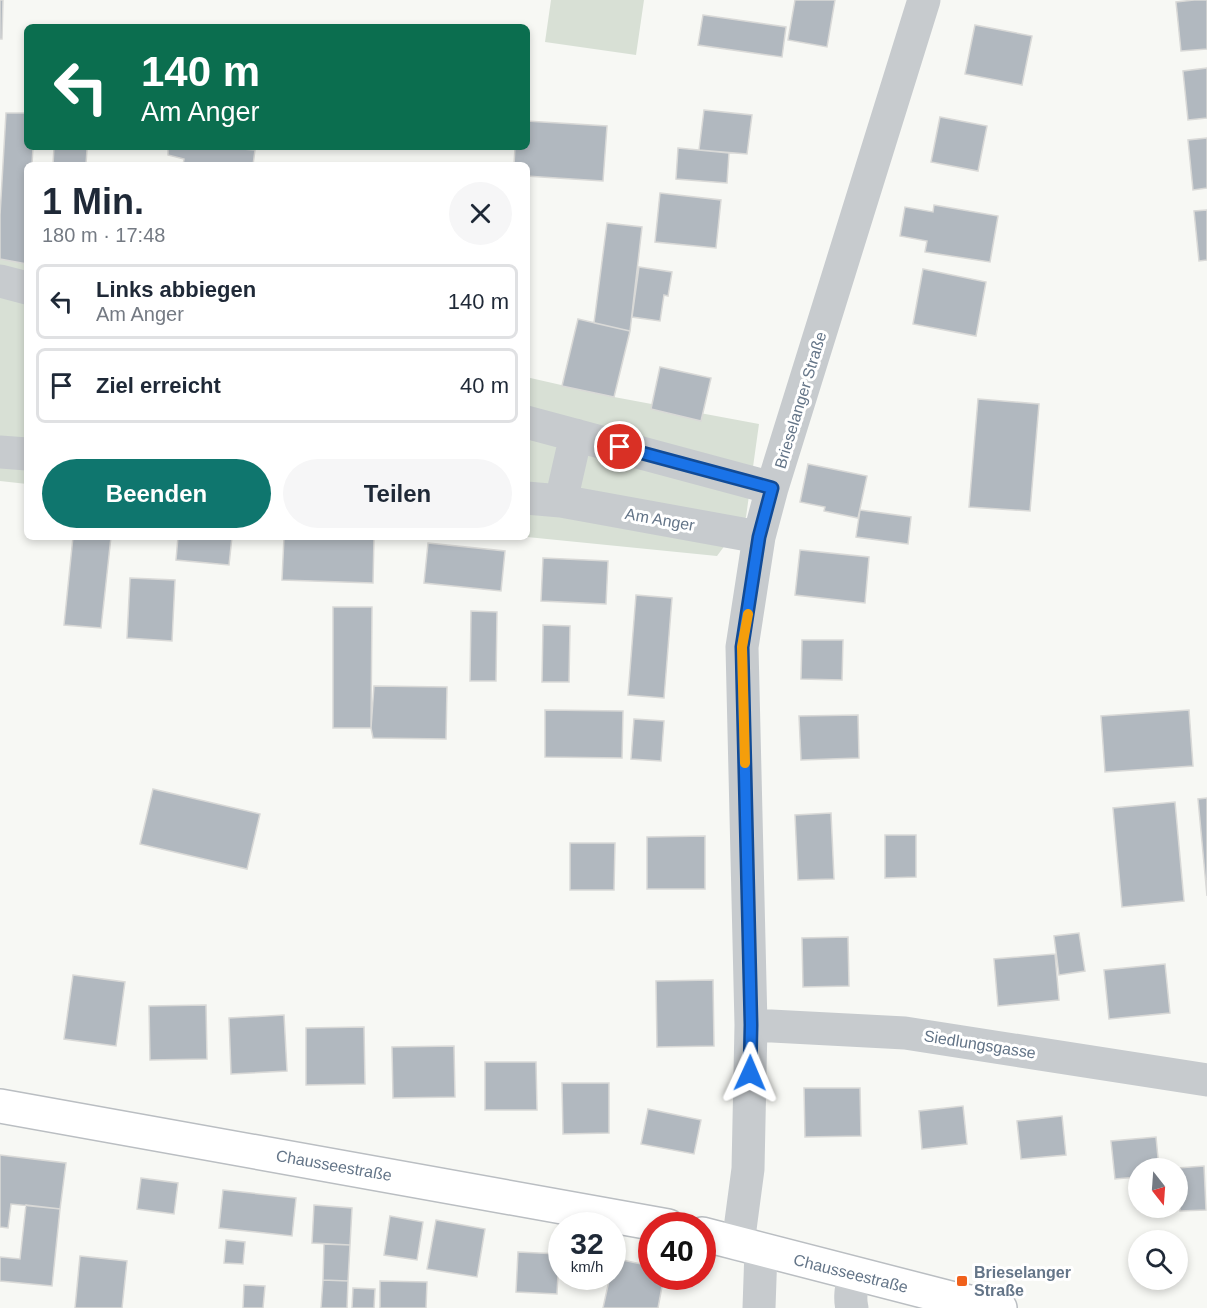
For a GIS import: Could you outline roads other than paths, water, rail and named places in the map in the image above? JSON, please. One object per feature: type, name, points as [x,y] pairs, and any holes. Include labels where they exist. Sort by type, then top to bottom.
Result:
[{"type":"main road","name":"Chausseestraße","points":[[0,1106],[638,1221]]},
{"type":"main road","name":"Chausseestraße","points":[[716,1238],[954,1299],[1000,1308]]},
{"type":"street","name":"Brieselanger Straße","points":[[759,1308],[750,1247],[748,1168],[751,1025],[742,647],[759,537],[772,488],[924,0]]},
{"type":"street","points":[[0,281],[24,287]]},
{"type":"street","points":[[530,423],[772,488]]},
{"type":"street","points":[[561,501],[576,435]]},
{"type":"street","points":[[0,452],[24,454]]},
{"type":"street","name":"Am Anger","points":[[530,498],[561,501],[759,537]]},
{"type":"street","name":"Siedlungsgasse","points":[[751,1025],[905,1033],[1207,1080]]},
{"type":"street","points":[[852,1308],[851,1292],[854,1274]]},
{"type":"place","name":"Brieselanger Straße","points":[[962,1281]]}]
